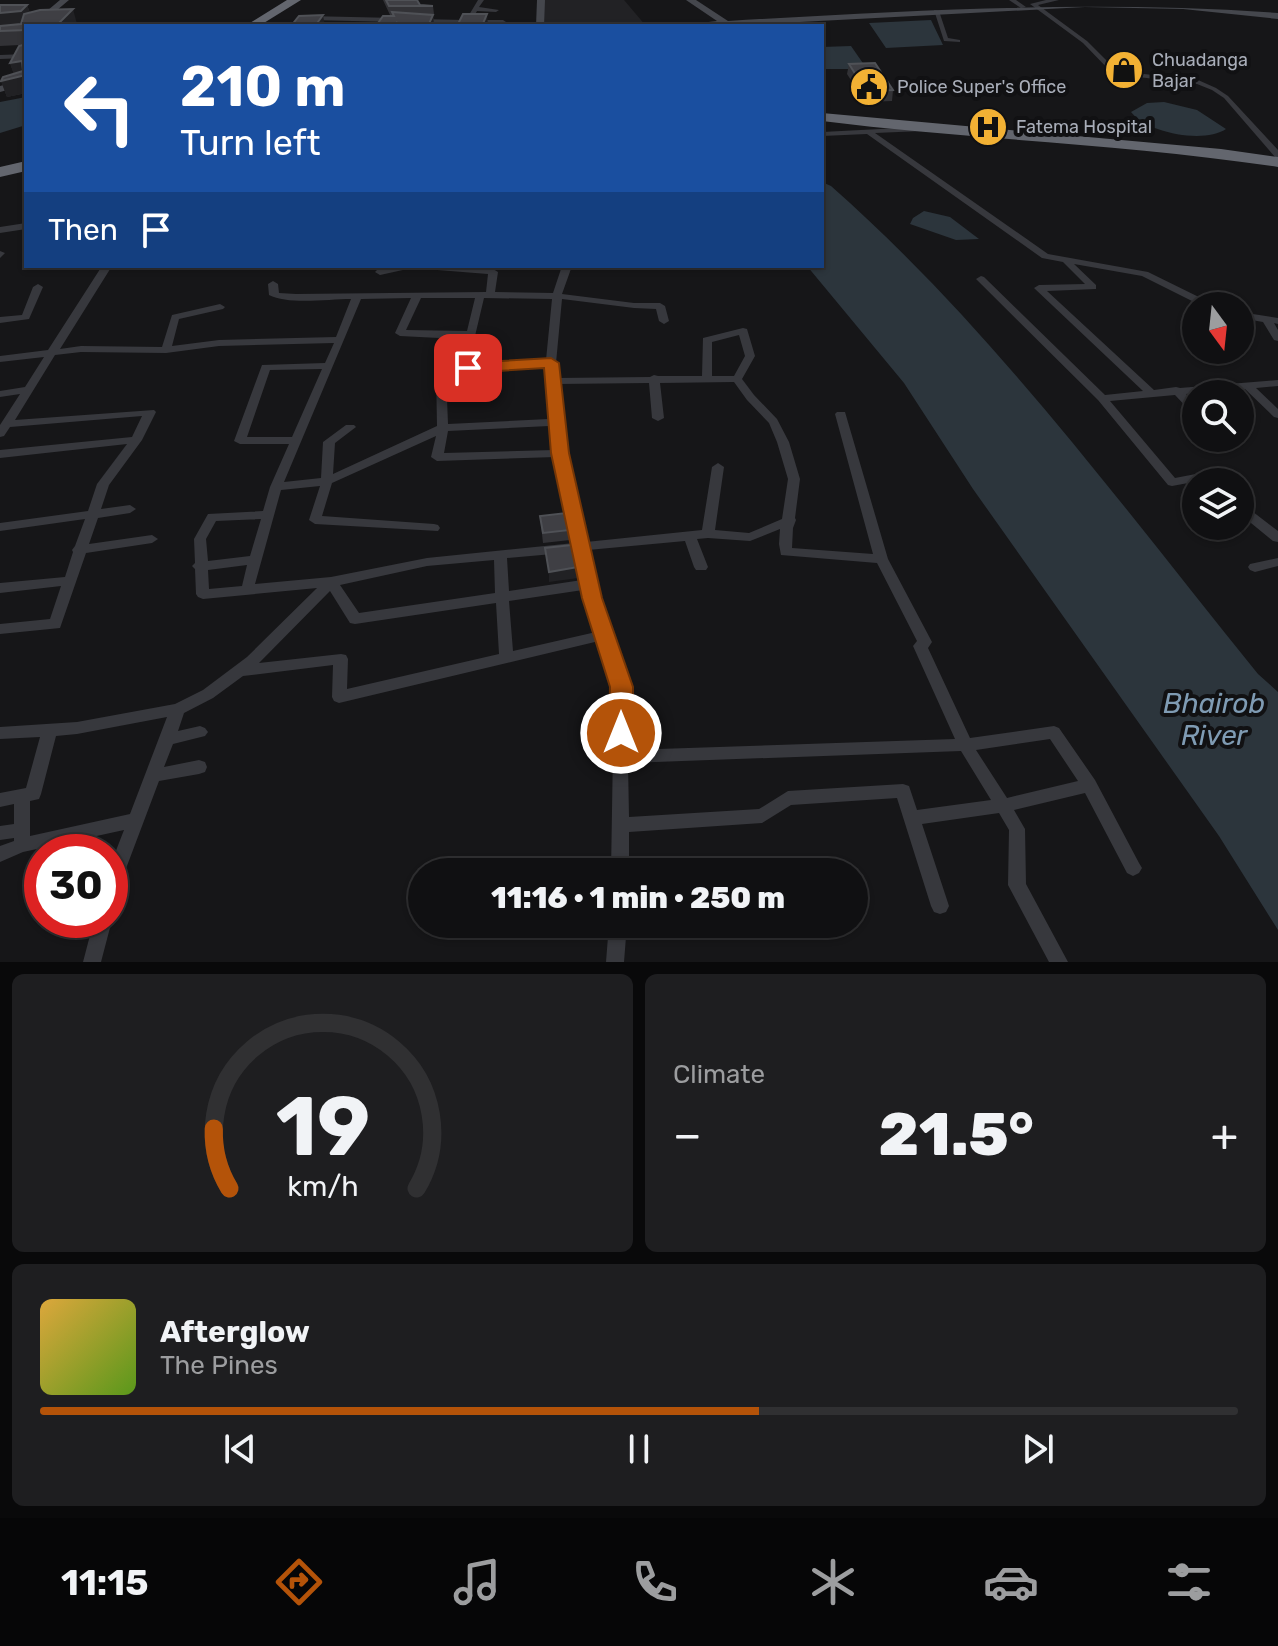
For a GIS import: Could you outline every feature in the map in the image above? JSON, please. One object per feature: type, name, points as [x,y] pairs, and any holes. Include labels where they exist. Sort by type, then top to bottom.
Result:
[{"type":"highway","points":[[254,24],[295,0]]},
{"type":"highway","points":[[824,117],[925,128],[1102,140],[1278,162]]},
{"type":"highway","points":[[0,172],[24,166]]},
{"type":"street","points":[[35,24],[65,0]]},
{"type":"street","points":[[468,21],[481,0]]},
{"type":"street","points":[[540,24],[541,0]]},
{"type":"street","points":[[690,0],[727,24],[1028,6],[1067,0],[1137,2],[1278,16]]},
{"type":"street","points":[[1012,0],[1028,6],[1085,42],[1115,73],[1198,82],[1214,89],[1226,97],[1278,155]]},
{"type":"street","points":[[1028,6],[1056,0]]},
{"type":"street","points":[[476,9],[496,10]]},
{"type":"street","points":[[936,11],[946,40],[958,41]]},
{"type":"street","points":[[302,24],[307,18],[502,24]]},
{"type":"street","points":[[0,57],[24,56]]},
{"type":"street","points":[[0,89],[24,83]]},
{"type":"street","points":[[824,134],[925,128]]},
{"type":"street","points":[[870,133],[1045,256],[1145,274],[1182,292]]},
{"type":"street","points":[[0,230],[24,226]]},
{"type":"street","points":[[1067,262],[1093,287],[1039,288],[1150,392]]},
{"type":"street","points":[[3,429],[56,352],[106,268]]},
{"type":"street","points":[[380,272],[401,268]]},
{"type":"street","points":[[417,296],[400,333],[471,334],[493,272],[438,268]]},
{"type":"street","points":[[566,268],[558,296],[551,363],[554,422],[589,584],[621,687],[620,858]]},
{"type":"street","points":[[981,279],[1102,398],[1172,482],[1182,480]]},
{"type":"street","points":[[273,284],[274,295],[558,296],[613,302],[629,308],[660,306],[664,321]]},
{"type":"street","points":[[0,320],[26,317],[38,287]]},
{"type":"street","points":[[247,590],[276,487],[293,440],[357,296]]},
{"type":"street","points":[[166,350],[175,317],[220,307]]},
{"type":"street","points":[[1273,321],[1278,338]]},
{"type":"street","points":[[707,379],[707,340],[743,331],[750,356],[737,379]]},
{"type":"street","points":[[444,335],[441,370],[443,428],[437,457],[560,453]]},
{"type":"street","points":[[0,359],[56,352],[166,350],[219,343],[340,340]]},
{"type":"street","points":[[441,370],[551,363]]},
{"type":"street","points":[[293,440],[240,441],[266,367],[327,366]]},
{"type":"street","points":[[654,378],[658,418]]},
{"type":"street","points":[[552,381],[737,379]]},
{"type":"street","points":[[737,379],[753,404],[776,423],[794,480],[790,520],[784,542],[786,552],[881,559]]},
{"type":"street","points":[[1254,385],[1278,383]]},
{"type":"street","points":[[0,394],[30,389]]},
{"type":"street","points":[[1176,390],[1182,396]]},
{"type":"street","points":[[1102,398],[1182,390]]},
{"type":"street","points":[[1254,392],[1278,415]]},
{"type":"street","points":[[0,629],[55,624],[103,484],[136,440],[150,412],[3,429]]},
{"type":"street","points":[[841,414],[881,559],[925,642],[920,646],[965,745],[1017,829],[1017,885],[1059,962]]},
{"type":"street","points":[[276,487],[327,481],[443,428],[554,422]]},
{"type":"street","points":[[350,427],[329,442],[327,481],[315,520],[434,528]]},
{"type":"street","points":[[0,454],[136,440]]},
{"type":"street","points":[[708,534],[718,467]]},
{"type":"street","points":[[0,527],[130,509]]},
{"type":"street","points":[[269,515],[212,517],[200,539],[199,566],[203,594],[331,582],[427,562],[500,557],[689,535],[750,537],[790,520]]},
{"type":"street","points":[[1254,519],[1278,538]]},
{"type":"street","points":[[689,535],[701,567]]},
{"type":"street","points":[[78,550],[152,539]]},
{"type":"street","points":[[500,557],[506,658]]},
{"type":"street","points":[[199,566],[255,560]]},
{"type":"street","points":[[1255,567],[1278,562]]},
{"type":"street","points":[[0,588],[69,581]]},
{"type":"street","points":[[331,582],[355,619],[589,584]]},
{"type":"street","points":[[0,733],[49,731],[178,709],[208,694],[285,632],[331,582]]},
{"type":"street","points":[[239,670],[341,659],[339,697],[604,635]]},
{"type":"street","points":[[128,841],[178,709]]},
{"type":"street","points":[[0,800],[33,794],[49,731]]},
{"type":"street","points":[[167,739],[200,732]]},
{"type":"street","points":[[621,757],[965,745],[1054,732],[1089,785],[1133,868]]},
{"type":"street","points":[[152,776],[199,767]]},
{"type":"street","points":[[912,818],[1002,806],[1089,785]]},
{"type":"street","points":[[621,825],[762,816],[788,798],[903,791],[940,906]]},
{"type":"street","points":[[22,796],[22,837]]},
{"type":"street","points":[[0,833],[22,837],[136,820]]},
{"type":"street","points":[[0,854],[22,837]]},
{"type":"street","points":[[92,962],[98,938]]},
{"type":"street","points":[[615,962],[617,938]]},
{"type":"shaded area","points":[[543,0],[624,0],[644,24],[543,24]]},
{"type":"water","points":[[931,20],[943,45],[886,48],[869,23]]},
{"type":"water","points":[[851,46],[867,69],[824,69],[824,47]]},
{"type":"water","points":[[24,97],[24,126],[0,133],[0,102]]},
{"type":"water","points":[[1164,102],[1197,110],[1226,129],[1204,136],[1176,134],[1150,126],[1131,112],[1147,103]]},
{"type":"water","name":"Bhairob River","points":[[824,183],[890,241],[1001,359],[1106,483],[1258,674],[1278,692],[1278,930],[1219,836],[973,489],[904,383],[809,268],[824,268]]},
{"type":"water","points":[[924,211],[950,217],[979,239],[956,240],[910,224]]},
{"type":"building","points":[[386,0],[417,0],[420,5],[433,6],[389,6]]},
{"type":"building","points":[[0,5],[27,5],[21,11],[0,13]]},
{"type":"building","points":[[73,9],[58,24],[24,24],[24,30],[0,31],[0,26],[21,24],[24,14]]},
{"type":"building","points":[[392,12],[433,15],[429,24],[377,24],[383,16],[394,16]]},
{"type":"building","points":[[463,14],[487,14],[483,24],[458,24]]},
{"type":"building","points":[[323,15],[316,24],[293,24],[299,16]]},
{"type":"building","points":[[24,41],[24,75],[1,81],[3,77],[23,71],[22,61],[10,63],[19,46]]},
{"type":"building","points":[[875,63],[893,90],[866,91],[849,64]]},
{"type":"building","points":[[566,513],[570,530],[543,533],[540,516]]},
{"type":"building","points":[[572,545],[578,567],[549,572],[545,548]]},
{"type":"place","name":"Chuadanga Bajar","points":[[1124,70]]},
{"type":"place","name":"Police Super's Office","points":[[869,87]]},
{"type":"place","name":"Fatema Hospital","points":[[988,127]]},
{"type":"route","points":[[468,368],[551,363],[554,422],[560,453],[592,598],[621,687],[621,733]]}]
